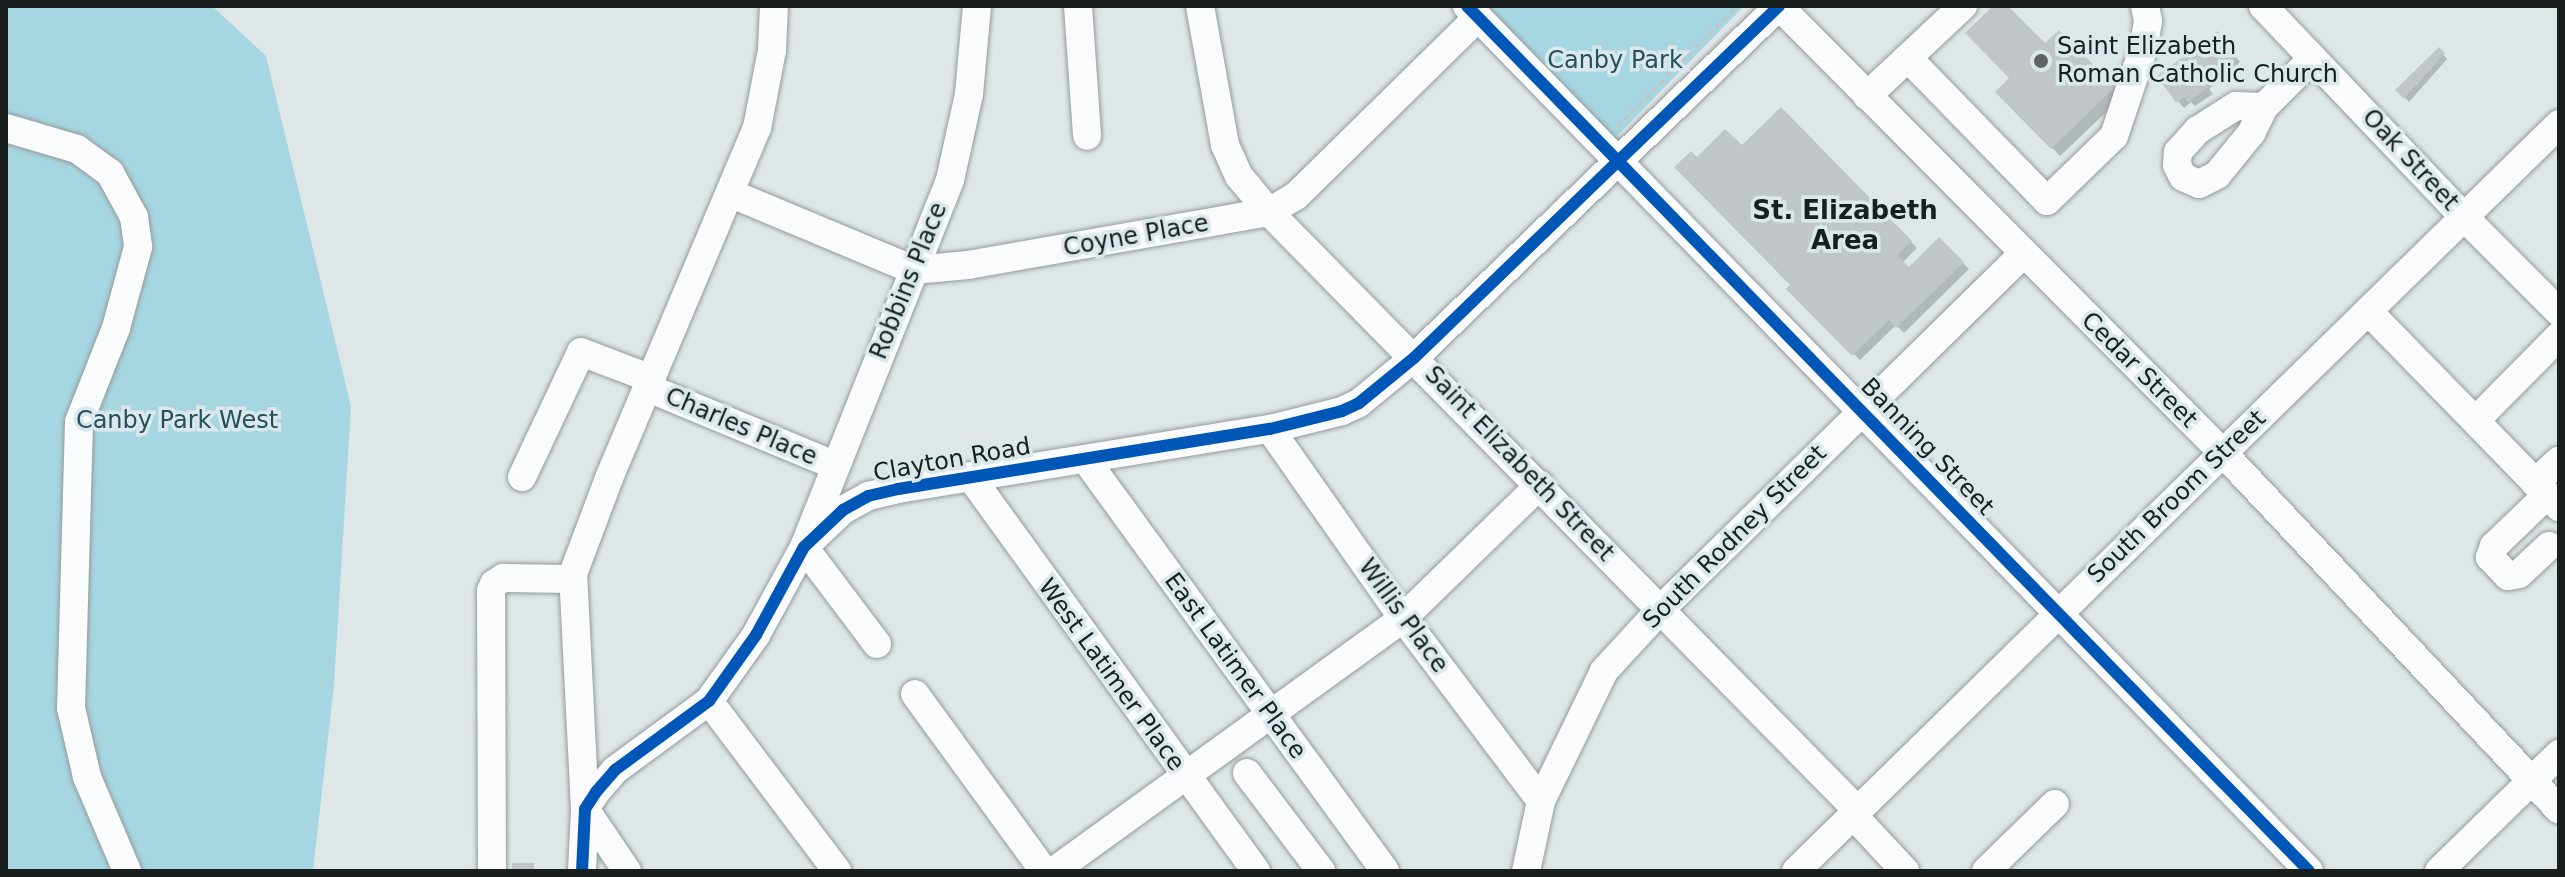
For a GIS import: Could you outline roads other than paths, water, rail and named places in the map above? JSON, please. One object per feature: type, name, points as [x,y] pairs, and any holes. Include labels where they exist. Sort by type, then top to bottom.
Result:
[{"type":"street","points":[[582,871],[585,809],[573,577],[757,128],[772,50],[774,6]]},
{"type":"street","name":"Robbins Place","points":[[804,547],[834,465],[950,180],[969,94],[977,6]]},
{"type":"street","points":[[1078,6],[1087,136]]},
{"type":"street","name":"Saint Elizabeth Street","points":[[1200,6],[1225,145],[1239,176],[1269,212],[1661,609],[1854,811],[1905,871]]},
{"type":"street","name":"Cedar Street","points":[[1779,6],[2022,255],[2222,452],[2559,809]]},
{"type":"street","name":"Clayton Road","points":[[585,809],[615,770],[709,701],[756,635],[804,547],[843,510],[868,496],[970,476],[1270,429],[1342,411],[1359,403],[1415,357],[1610,152],[1779,6]]},
{"type":"street","points":[[1867,96],[1963,6]]},
{"type":"street","points":[[1908,58],[2047,201],[2114,136],[2143,50],[2148,21],[2145,6]]},
{"type":"street","name":"Oak Street","points":[[2269,8],[2465,218],[2559,312]]},
{"type":"street","name":"Coyne Place","points":[[732,194],[914,270],[968,265],[1269,212],[1296,196],[1473,12]]},
{"type":"street","name":"Banning Street","points":[[1473,12],[2309,871]]},
{"type":"street","points":[[2264,107],[2313,58]]},
{"type":"street","name":"South Broom Street","points":[[1796,871],[2559,124]]},
{"type":"street","points":[[6,128],[77,149],[110,173],[134,217],[138,247],[116,328],[79,422],[71,708],[87,777],[127,871]]},
{"type":"street","name":"South Rodney Street","points":[[1526,871],[1541,801],[1604,671],[1661,609],[2022,255]]},
{"type":"street","points":[[2391,289],[2402,343]]},
{"type":"street","points":[[2368,311],[2547,495]]},
{"type":"street","points":[[2476,420],[2559,336]]},
{"type":"street","name":"Charles Place","points":[[522,477],[581,352],[834,465]]},
{"type":"street","name":"Willis Place","points":[[1270,429],[1403,618],[1541,801]]},
{"type":"street","name":"East Latimer Place","points":[[1086,460],[1270,713],[1377,868]]},
{"type":"street","points":[[2549,546],[2519,574],[2508,576],[2490,557],[2494,546],[2547,495],[2559,461]]},
{"type":"street","name":"West Latimer Place","points":[[970,476],[1183,776],[1256,871]]},
{"type":"street","points":[[1054,871],[1403,618],[1540,485]]},
{"type":"street","points":[[804,547],[877,644]]},
{"type":"street","points":[[492,871],[491,591],[494,584],[503,578],[573,577]]},
{"type":"street","points":[[915,694],[1044,871]]},
{"type":"street","points":[[709,701],[837,871]]},
{"type":"street","points":[[2439,871],[2559,754]]},
{"type":"street","points":[[1247,773],[1321,871]]},
{"type":"street","points":[[1986,871],[2055,804]]},
{"type":"street","points":[[585,809],[627,871]]},
{"type":"place","name":"Saint Elizabeth Roman Catholic Church","points":[[2041,61]]},
{"type":"district","name":"St. Elizabeth Area","points":[[1845,226]]},
{"type":"park label","name":"Canby Park","points":[[1615,61]]},
{"type":"park label","name":"Canby Park West","points":[[177,421]]}]
